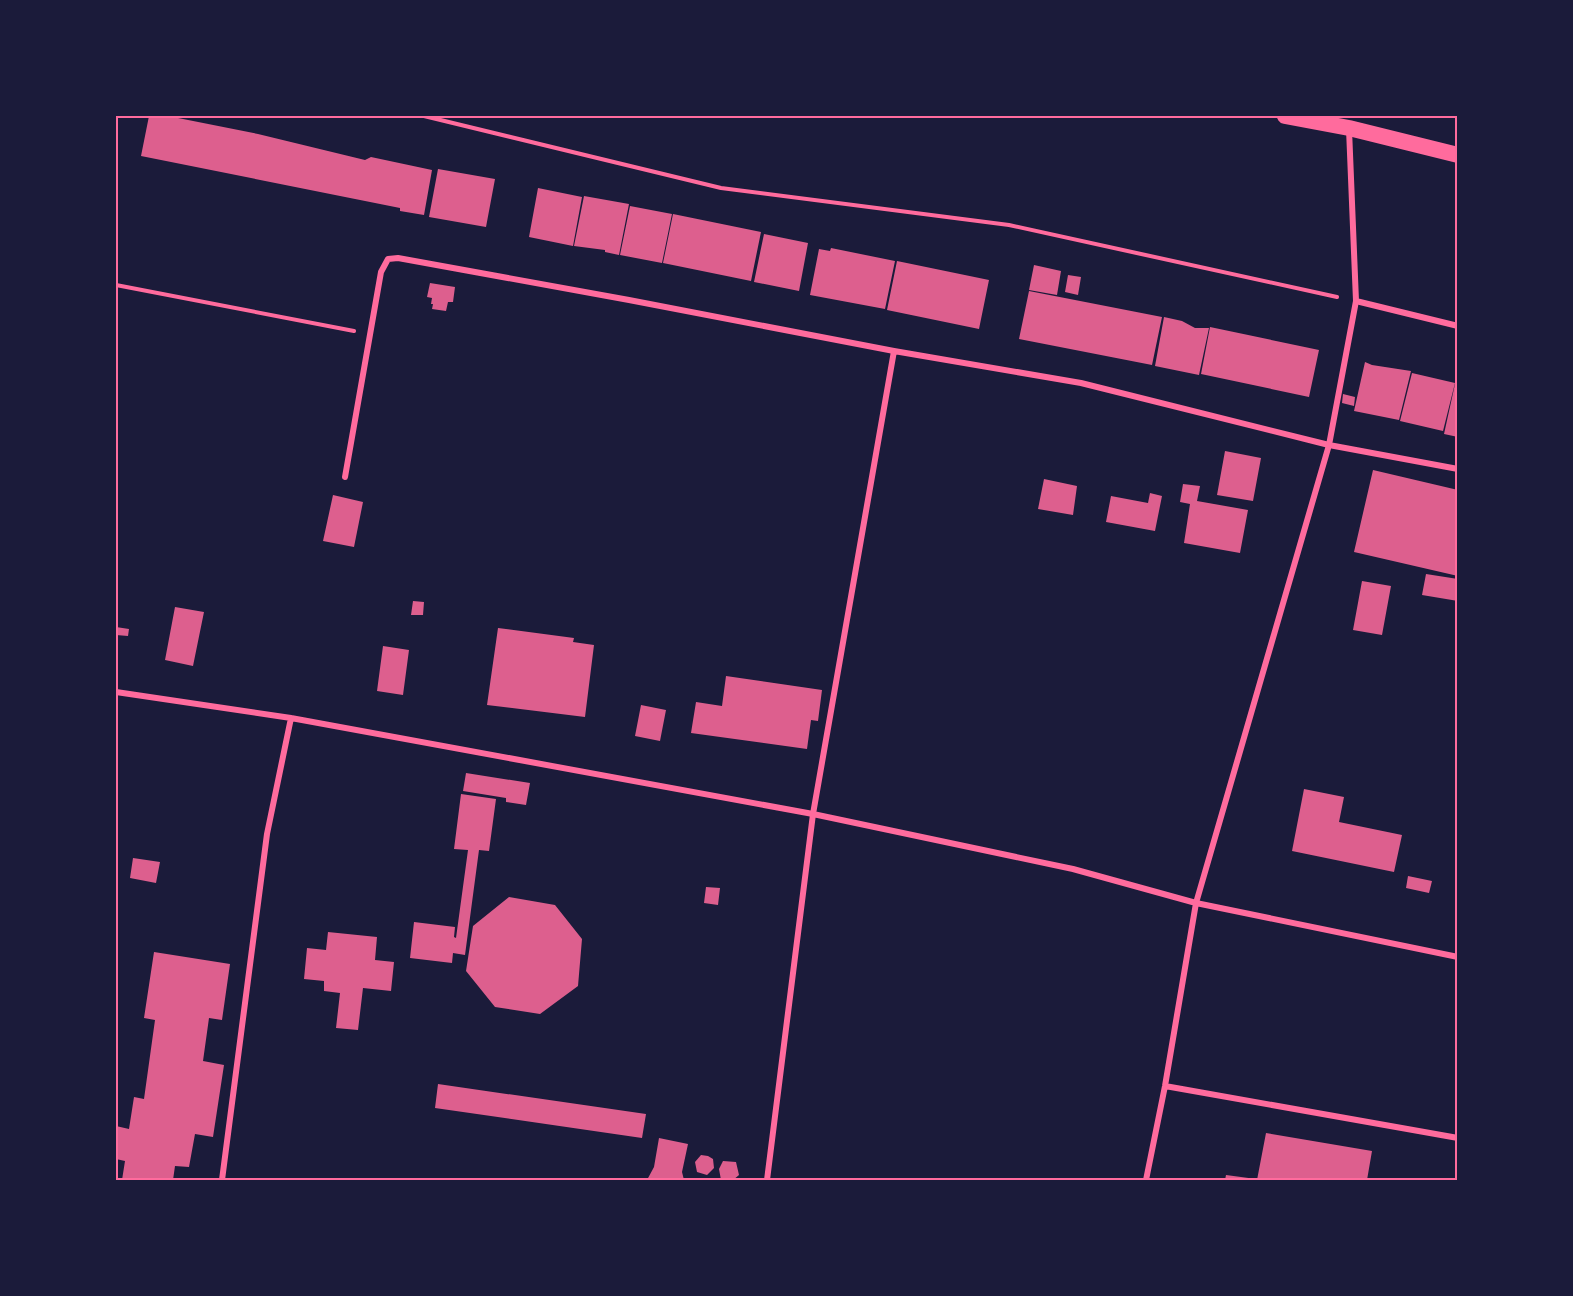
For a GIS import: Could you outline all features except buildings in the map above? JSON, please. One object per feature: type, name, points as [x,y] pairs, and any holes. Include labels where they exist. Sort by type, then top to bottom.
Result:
[{"type":"highway","points":[[1286,116],[1349,128],[1458,155]]},
{"type":"street","points":[[1146,1180],[1165,1086],[1196,903],[1329,445],[1356,301],[1349,128]]},
{"type":"street","points":[[345,477],[381,272],[387,259],[398,258],[894,351],[1081,383],[1329,445],[1458,469]]},
{"type":"street","points":[[1356,301],[1458,326]]},
{"type":"street","points":[[767,1180],[813,814],[894,351]]},
{"type":"street","points":[[116,692],[291,718],[813,814],[1073,869],[1196,903],[1458,957]]},
{"type":"street","points":[[222,1180],[267,834],[291,718]]},
{"type":"street","points":[[1165,1086],[1458,1138]]},
{"type":"path","points":[[424,116],[721,188],[1009,225],[1356,301]]},
{"type":"path","points":[[116,285],[369,334]]}]
